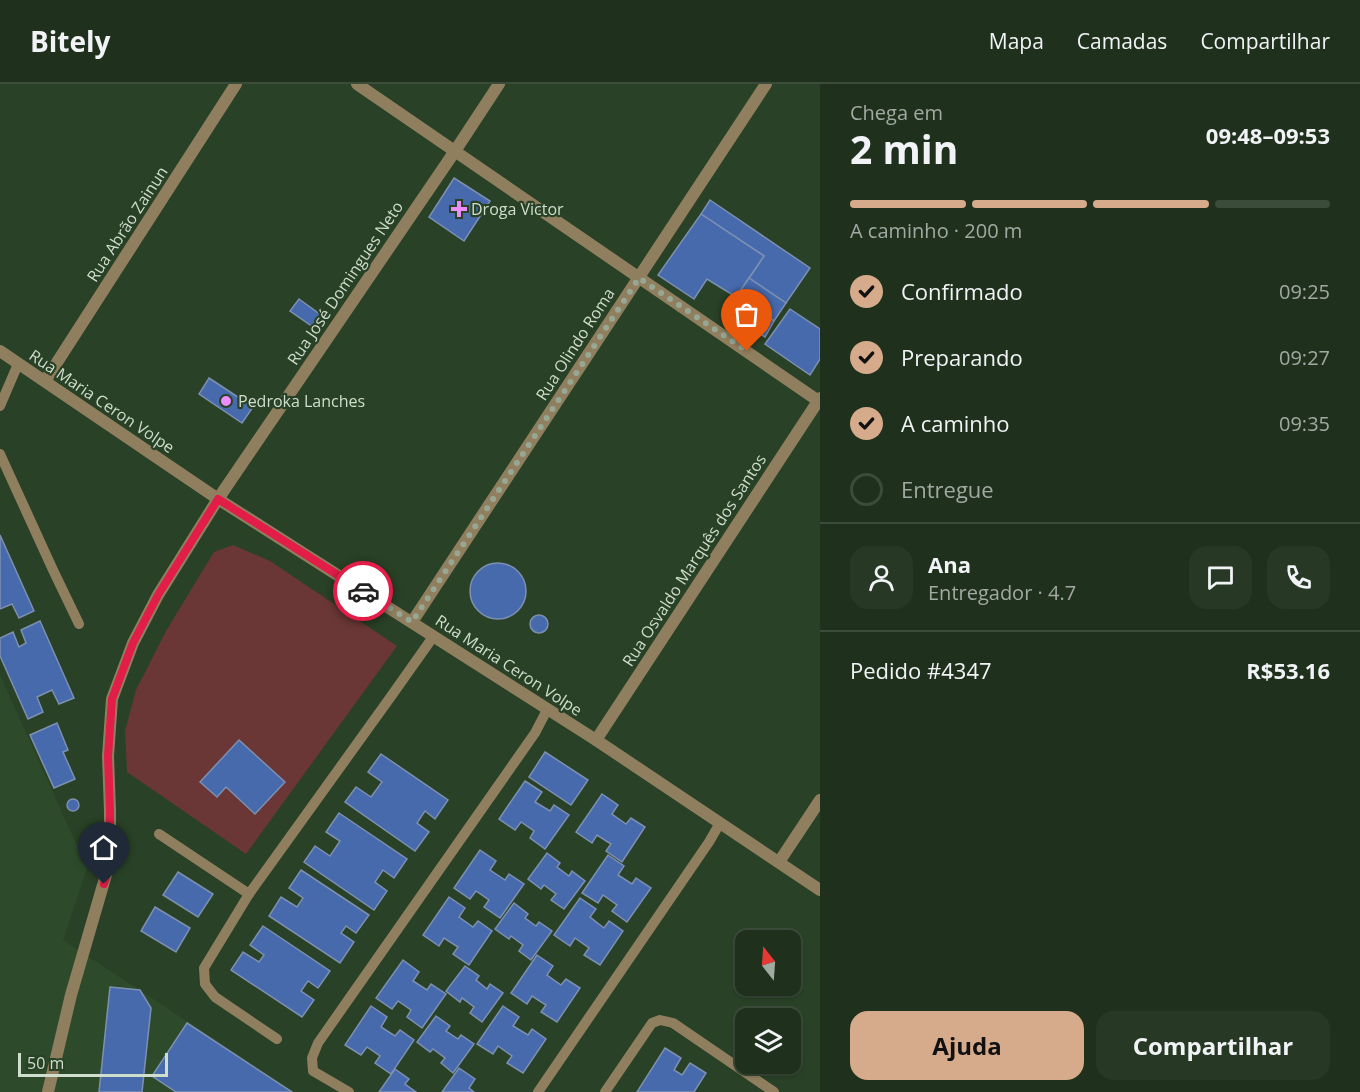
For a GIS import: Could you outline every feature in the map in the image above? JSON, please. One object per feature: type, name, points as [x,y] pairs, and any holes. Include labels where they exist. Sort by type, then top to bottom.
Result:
[{"type":"street","name":"Rua Abrão Zainun","points":[[45,381],[236,84]]},
{"type":"street","points":[[357,84],[820,400]]},
{"type":"street","name":"Rua José Domingues Neto","points":[[48,1092],[71,995],[110,861],[108,756],[112,699],[133,643],[158,595],[218,499],[499,84]]},
{"type":"street","name":"Rua Olindo Roma","points":[[412,622],[766,84]]},
{"type":"street","name":"Rua Maria Ceron Volpe","points":[[0,351],[218,499],[596,740],[820,890]]},
{"type":"street","name":"Rua Osvaldo Marquês dos Santos","points":[[596,740],[820,400]]},
{"type":"street","points":[[779,862],[820,800]]},
{"type":"lane","points":[[0,406],[18,364]]},
{"type":"lane","points":[[0,454],[80,624]]},
{"type":"lane","points":[[277,1039],[215,997],[205,984],[204,968],[249,894],[433,637]]},
{"type":"lane","points":[[349,1092],[313,1071],[312,1058],[318,1043],[535,734],[547,710]]},
{"type":"lane","points":[[538,1092],[720,823]]},
{"type":"lane","points":[[159,834],[249,894]]},
{"type":"lane","points":[[605,1092],[652,1023],[660,1020],[673,1023],[774,1092]]},
{"type":"shaded area","points":[[233,545],[270,561],[397,646],[246,854],[127,772],[125,731],[136,690],[166,631],[214,552]]},
{"type":"shaded area","points":[[0,675],[87,868],[63,940],[295,1092],[0,1092]]},
{"type":"building","name":"Droga Victor","points":[[454,178],[490,201],[464,241],[429,217]]},
{"type":"building","points":[[710,200],[810,268],[786,303],[749,278],[764,256],[701,214]]},
{"type":"building","points":[[701,214],[764,256],[736,297],[707,279],[694,299],[658,275]]},
{"type":"building","points":[[749,278],[786,303],[774,321],[736,297]]},
{"type":"building","points":[[299,299],[321,315],[313,327],[290,311]]},
{"type":"building","points":[[790,309],[820,329],[820,359],[810,375],[765,344]]},
{"type":"building","points":[[761,313],[774,321],[765,337],[752,329]]},
{"type":"building","name":"Pedroka Lanches","points":[[209,378],[253,407],[242,423],[199,394]]},
{"type":"building","points":[[0,535],[34,611],[19,618],[12,604],[0,609]]},
{"type":"building","points":[[493,563],[503,563],[518,571],[524,580],[526,591],[524,602],[518,611],[503,619],[493,619],[482,614],[475,607],[470,596],[470,586],[475,575],[482,568]]},
{"type":"building","points":[[539,615],[545,618],[548,624],[545,630],[539,633],[533,630],[530,624],[533,618]]},
{"type":"building","points":[[40,621],[74,698],[59,704],[52,690],[37,697],[43,712],[28,719],[0,656],[0,638],[13,632],[19,647],[26,643],[21,630]]},
{"type":"building","points":[[57,723],[68,750],[63,752],[75,779],[54,788],[30,735]]},
{"type":"building","points":[[239,740],[285,782],[255,814],[226,787],[217,797],[200,782]]},
{"type":"building","points":[[545,752],[588,780],[571,805],[529,777]]},
{"type":"building","points":[[381,754],[448,800],[435,819],[425,811],[417,823],[429,832],[415,851],[345,802],[356,787],[371,797],[382,782],[368,772]]},
{"type":"building","points":[[525,781],[542,792],[535,802],[550,811],[554,805],[569,815],[545,849],[530,838],[534,831],[521,822],[515,830],[499,819]]},
{"type":"building","points":[[602,794],[618,805],[612,814],[626,824],[631,818],[645,827],[622,862],[606,851],[611,844],[597,835],[592,843],[576,832]]},
{"type":"building","points":[[75,799],[79,805],[75,811],[71,811],[67,803]]},
{"type":"building","points":[[339,813],[407,859],[394,878],[383,870],[375,882],[387,891],[374,910],[304,862],[315,846],[330,856],[340,841],[326,832]]},
{"type":"building","points":[[480,850],[496,861],[490,870],[505,880],[509,874],[524,884],[500,918],[484,907],[489,900],[476,891],[470,899],[454,888]]},
{"type":"building","points":[[547,853],[560,863],[557,867],[569,876],[572,871],[585,881],[564,909],[551,900],[556,894],[544,885],[541,889],[528,879]]},
{"type":"building","points":[[608,855],[624,866],[618,875],[632,884],[636,878],[651,888],[627,922],[612,911],[617,905],[603,895],[598,903],[582,893]]},
{"type":"building","points":[[301,870],[369,915],[356,933],[346,926],[341,933],[354,942],[340,963],[269,916],[281,897],[297,907],[303,898],[289,888]]},
{"type":"building","points":[[178,872],[213,894],[198,917],[163,895]]},
{"type":"building","points":[[449,897],[465,908],[459,917],[473,927],[478,921],[492,931],[469,965],[453,954],[458,947],[444,938],[439,946],[423,935]]},
{"type":"building","points":[[580,898],[596,909],[590,917],[604,928],[609,921],[623,931],[600,965],[584,955],[589,948],[575,938],[570,946],[554,935]]},
{"type":"building","points":[[514,903],[528,914],[525,918],[536,926],[539,922],[552,931],[531,960],[519,951],[523,945],[511,936],[509,939],[495,929]]},
{"type":"building","points":[[155,907],[190,928],[176,952],[141,931]]},
{"type":"building","points":[[263,926],[330,971],[318,988],[308,981],[301,991],[314,1000],[302,1017],[231,970],[243,952],[259,962],[264,955],[250,945]]},
{"type":"building","points":[[537,955],[553,966],[547,975],[561,985],[566,979],[580,988],[557,1022],[541,1012],[546,1005],[532,996],[527,1004],[511,993]]},
{"type":"building","points":[[403,960],[419,972],[413,981],[427,990],[431,984],[446,994],[422,1028],[407,1017],[411,1010],[398,1001],[392,1009],[376,998]]},
{"type":"building","points":[[465,966],[479,976],[476,980],[487,989],[490,984],[503,993],[482,1022],[470,1013],[474,1007],[462,998],[460,1002],[446,991]]},
{"type":"building","points":[[110,987],[140,990],[151,1008],[142,1092],[99,1092]]},
{"type":"building","points":[[371,1006],[387,1017],[381,1027],[395,1036],[400,1030],[414,1040],[391,1074],[375,1063],[380,1056],[367,1047],[361,1055],[345,1045]]},
{"type":"building","points":[[503,1006],[519,1017],[513,1026],[528,1035],[532,1029],[546,1039],[523,1073],[507,1063],[512,1056],[498,1046],[493,1054],[477,1044]]},
{"type":"building","points":[[436,1016],[450,1026],[446,1031],[458,1039],[461,1035],[474,1044],[453,1073],[441,1063],[445,1058],[433,1049],[430,1052],[417,1042]]},
{"type":"building","points":[[187,1023],[292,1092],[176,1092],[152,1076]]},
{"type":"building","points":[[665,1048],[681,1058],[674,1070],[682,1075],[690,1063],[706,1073],[694,1092],[637,1092]]},
{"type":"building","points":[[459,1068],[475,1079],[469,1088],[474,1092],[442,1092]]},
{"type":"building","points":[[395,1069],[409,1079],[405,1084],[416,1092],[379,1092]]},
{"type":"way so far","points":[[363,591],[412,622],[639,278],[747,351]]},
{"type":"place","name":"Droga Victor","points":[[459,209]]},
{"type":"place","name":"Pedroka Lanches","points":[[226,401]]},
{"type":"route","points":[[104,884],[110,861],[108,756],[112,699],[133,643],[158,595],[218,499],[363,591]]}]
